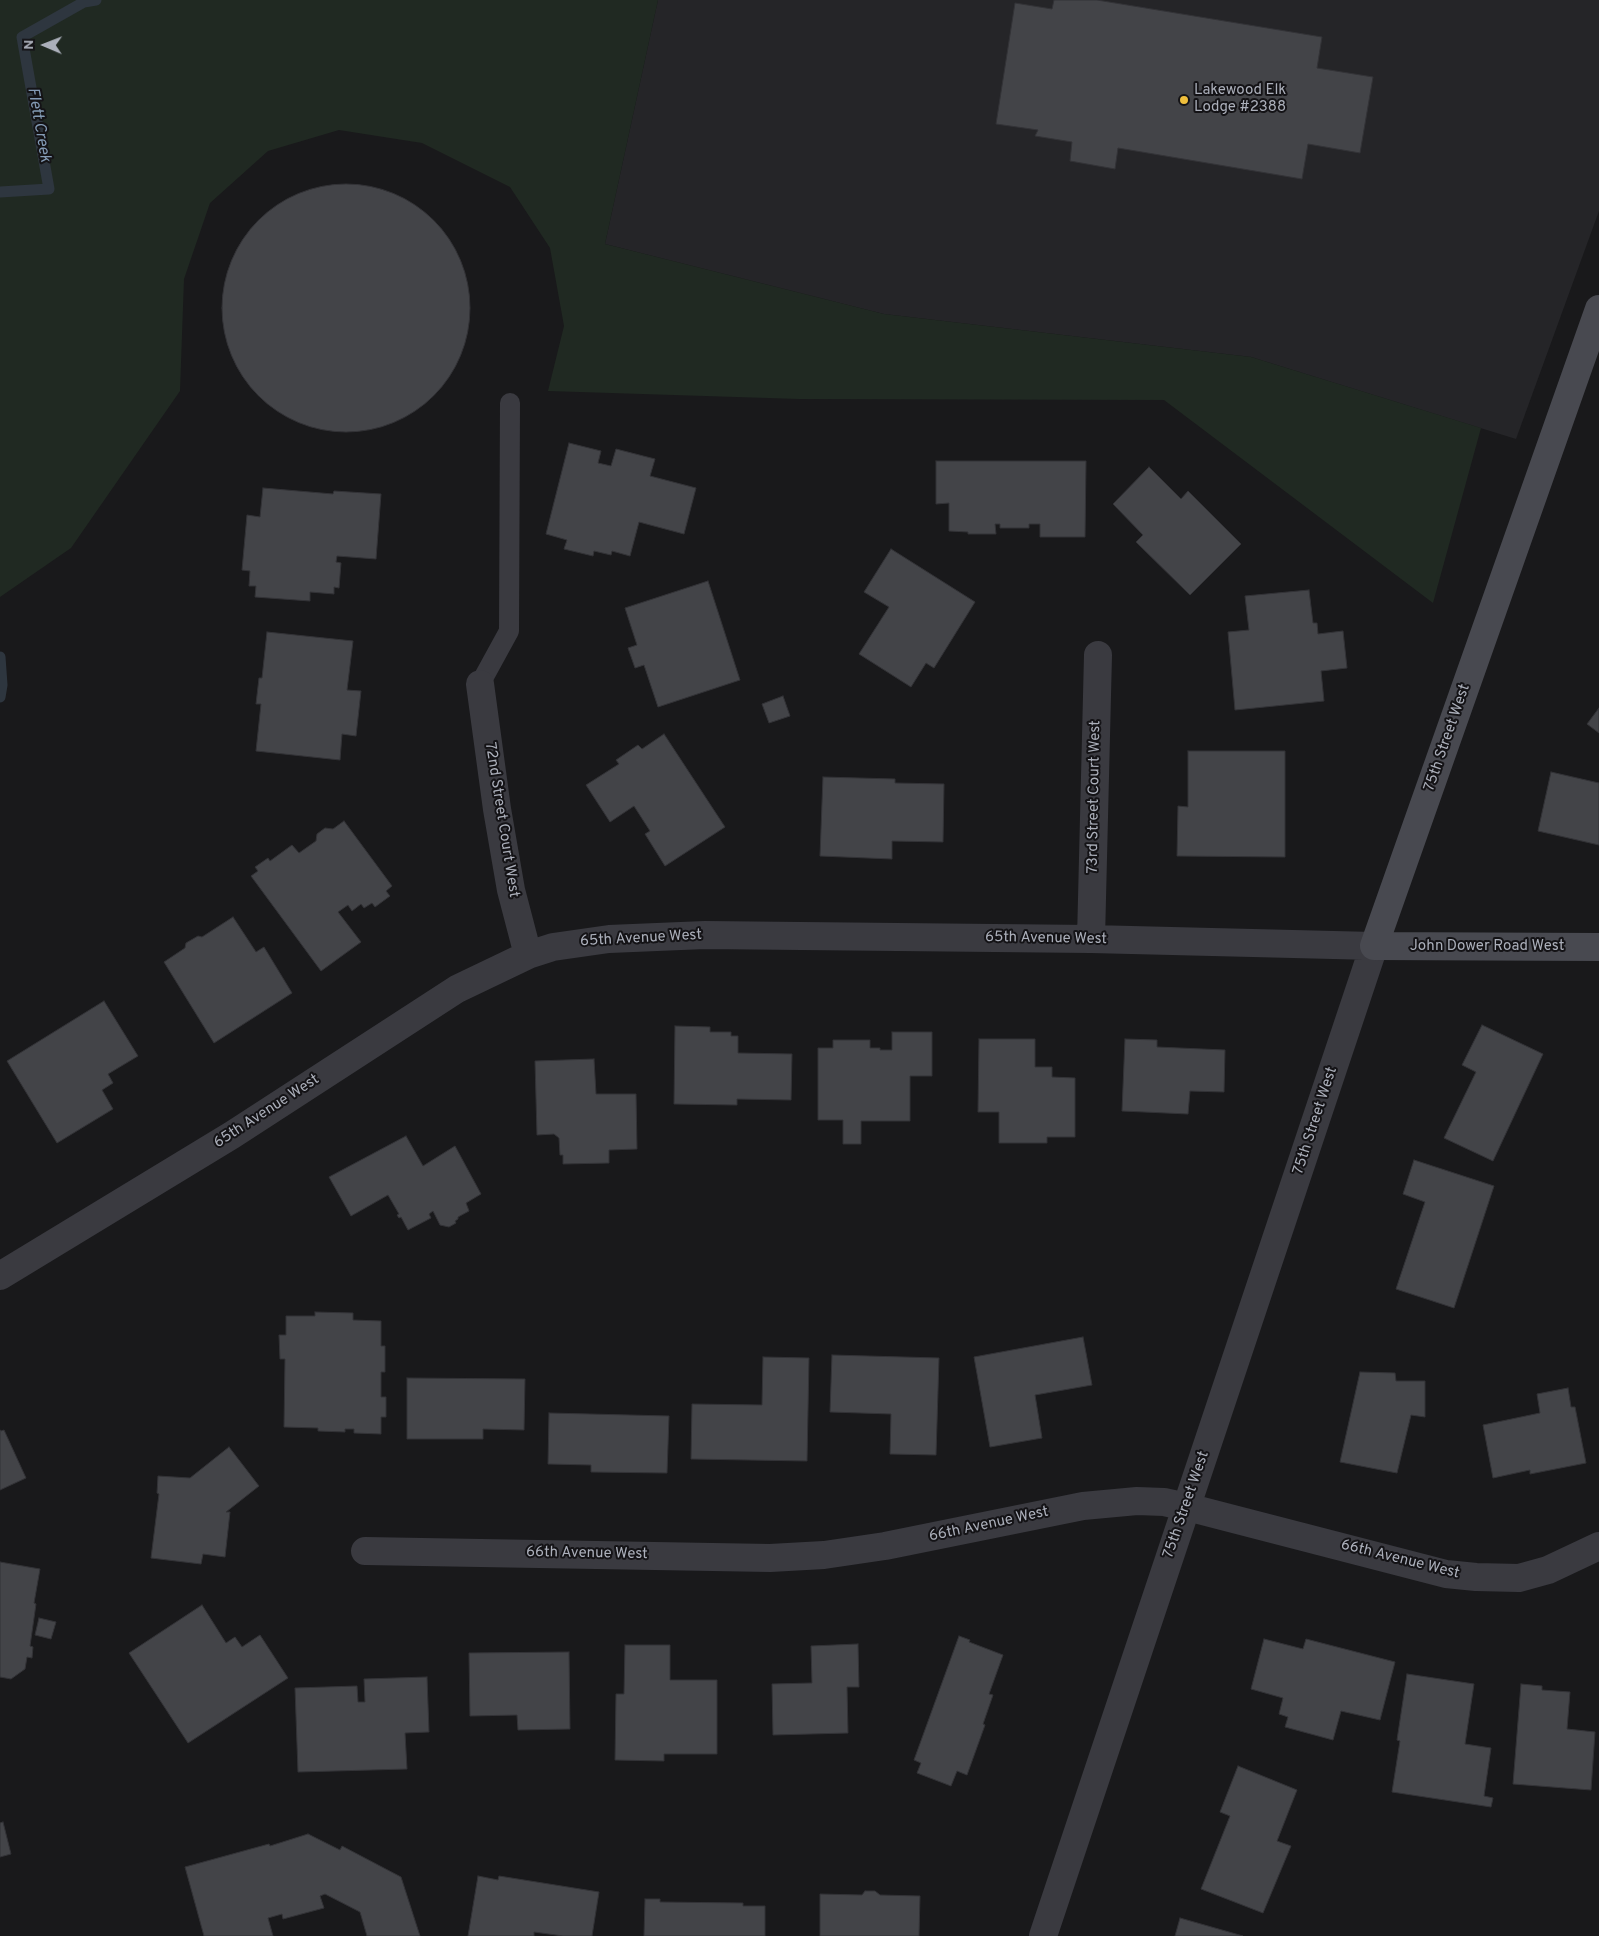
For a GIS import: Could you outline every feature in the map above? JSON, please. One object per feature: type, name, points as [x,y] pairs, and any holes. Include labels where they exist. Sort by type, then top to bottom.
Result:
[{"type":"street","name":"75th Street West","points":[[1043,1936],[1374,946],[1599,309]]},
{"type":"street","name":"73rd Street Court West","points":[[1092,940],[1098,655]]},
{"type":"street","name":"72nd Street Court West","points":[[480,684],[497,809],[511,890],[528,955]]},
{"type":"street","name":"65th Avenue West","points":[[0,1276],[232,1135],[457,989],[528,955],[569,944],[638,937],[705,935],[1374,946]]},
{"type":"street","name":"John Dower Road West","points":[[1374,946],[1599,948]]},
{"type":"street","name":"66th Avenue West","points":[[365,1551],[770,1558],[857,1551],[1083,1506],[1109,1502],[1151,1501],[1187,1507],[1446,1574],[1519,1578],[1548,1570],[1599,1546]]},
{"type":"lane","points":[[480,684],[509,631],[510,402]]},
{"type":"shaded area","points":[[0,0],[658,0],[605,244],[884,314],[1251,357],[1481,428],[1433,603],[1164,400],[799,399],[548,391],[564,326],[550,248],[510,187],[422,143],[339,130],[268,151],[210,203],[184,279],[180,391],[71,548],[0,597]]},
{"type":"shaded area","points":[[658,0],[1599,0],[1599,211],[1516,439],[1251,357],[884,314],[605,244]]},
{"type":"building","name":"Lakewood Elk Lodge #2388","points":[[1054,0],[1097,0],[1322,37],[1317,68],[1373,77],[1360,153],[1308,144],[1302,179],[1118,148],[1115,169],[1070,161],[1072,142],[1035,136],[1038,130],[996,124],[1015,3],[1052,9]]},
{"type":"building","points":[[334,184],[358,184],[382,189],[405,198],[434,220],[456,249],[461,260],[468,284],[470,308],[468,332],[461,356],[456,367],[434,396],[405,418],[394,423],[358,432],[334,432],[310,427],[287,418],[267,404],[250,387],[236,367],[227,344],[222,320],[222,296],[227,272],[236,249],[250,229],[267,212],[287,198],[310,189]]},
{"type":"building","points":[[569,443],[601,451],[598,463],[611,466],[616,449],[655,459],[650,476],[696,488],[684,534],[639,522],[630,556],[612,551],[611,555],[594,551],[593,556],[564,549],[567,540],[546,534]]},
{"type":"building","points":[[936,461],[1086,461],[1085,537],[1040,537],[1040,524],[1029,524],[1029,528],[1000,528],[1000,524],[995,524],[996,534],[968,534],[968,532],[949,531],[949,503],[936,504]]},
{"type":"building","points":[[1149,467],[1181,499],[1188,491],[1241,544],[1190,595],[1136,542],[1143,535],[1113,504]]},
{"type":"building","points":[[263,488],[333,494],[334,491],[381,494],[376,559],[337,556],[336,562],[341,563],[339,588],[334,587],[334,594],[310,592],[310,601],[255,597],[256,586],[249,586],[250,571],[242,570],[247,515],[260,517]]},
{"type":"building","points":[[891,549],[975,602],[934,668],[926,663],[911,687],[859,654],[889,607],[864,592]]},
{"type":"building","points":[[708,581],[740,680],[658,707],[644,665],[635,668],[628,648],[637,645],[625,608]]},
{"type":"building","points":[[1309,590],[1313,623],[1317,623],[1318,634],[1343,631],[1347,668],[1321,671],[1324,701],[1235,710],[1228,632],[1249,630],[1245,596]]},
{"type":"building","points":[[267,632],[353,641],[347,690],[361,691],[356,736],[342,734],[340,760],[256,751],[261,704],[256,704],[259,678],[262,678]]},
{"type":"building","points":[[783,696],[790,716],[769,723],[762,704]]},
{"type":"building","points":[[1599,708],[1599,733],[1587,724]]},
{"type":"building","points":[[664,734],[725,827],[665,866],[645,834],[650,831],[634,806],[610,822],[586,785],[619,764],[616,760],[638,745],[642,749]]},
{"type":"building","points":[[1188,751],[1285,751],[1285,857],[1177,856],[1178,806],[1188,807]]},
{"type":"building","points":[[1551,772],[1599,783],[1599,845],[1538,831]]},
{"type":"building","points":[[823,777],[895,779],[895,783],[944,784],[943,842],[892,841],[892,859],[820,856]]},
{"type":"building","points":[[344,821],[392,886],[386,891],[390,896],[375,907],[372,903],[364,908],[361,904],[352,911],[348,905],[338,912],[361,942],[321,971],[251,876],[258,871],[255,867],[268,858],[270,861],[292,845],[299,853],[316,841],[317,834],[325,828],[333,829]]},
{"type":"building","points":[[233,917],[256,952],[264,947],[292,993],[214,1043],[164,962],[185,948],[186,943],[198,936],[202,937]]},
{"type":"building","points":[[104,1001],[138,1056],[108,1074],[113,1083],[102,1090],[113,1109],[57,1143],[7,1061]]},
{"type":"building","points":[[1482,1025],[1543,1054],[1493,1161],[1444,1138],[1476,1072],[1462,1065]]},
{"type":"building","points":[[675,1026],[710,1027],[710,1032],[731,1032],[731,1036],[738,1036],[738,1053],[792,1054],[791,1100],[737,1099],[737,1105],[674,1104]]},
{"type":"building","points":[[892,1032],[932,1032],[932,1076],[910,1076],[910,1121],[861,1121],[861,1144],[843,1144],[843,1120],[818,1120],[818,1048],[833,1048],[833,1040],[870,1040],[870,1048],[892,1050]]},
{"type":"building","points":[[979,1039],[1035,1039],[1035,1067],[1052,1067],[1052,1077],[1075,1078],[1075,1137],[1047,1137],[1047,1143],[999,1143],[999,1112],[978,1112]]},
{"type":"building","points":[[1125,1039],[1157,1040],[1157,1047],[1225,1050],[1224,1092],[1190,1091],[1188,1114],[1122,1111]]},
{"type":"building","points":[[594,1059],[596,1094],[636,1094],[637,1149],[609,1150],[609,1163],[563,1164],[563,1155],[560,1155],[559,1138],[554,1134],[537,1135],[535,1061]]},
{"type":"building","points":[[406,1136],[423,1166],[455,1146],[481,1194],[466,1203],[469,1211],[458,1217],[455,1221],[456,1223],[449,1227],[440,1225],[433,1211],[429,1214],[431,1218],[408,1230],[401,1217],[399,1218],[397,1215],[399,1214],[388,1195],[351,1216],[329,1177]]},
{"type":"building","points":[[1414,1160],[1494,1186],[1454,1308],[1396,1289],[1425,1202],[1403,1194]]},
{"type":"building","points":[[315,1312],[353,1313],[353,1320],[381,1321],[381,1346],[385,1346],[385,1372],[381,1372],[381,1397],[386,1397],[386,1417],[381,1417],[381,1434],[354,1433],[354,1429],[345,1429],[345,1432],[318,1431],[318,1428],[284,1427],[285,1359],[280,1359],[279,1335],[286,1335],[286,1316],[315,1316]]},
{"type":"building","points":[[1083,1337],[1092,1385],[1035,1395],[1042,1438],[990,1447],[974,1357]]},
{"type":"building","points":[[832,1355],[939,1358],[936,1455],[890,1454],[891,1414],[830,1412]]},
{"type":"building","points":[[763,1357],[809,1358],[807,1461],[691,1459],[692,1404],[762,1405]]},
{"type":"building","points":[[1360,1372],[1395,1373],[1396,1381],[1425,1381],[1425,1417],[1411,1415],[1397,1473],[1340,1462]]},
{"type":"building","points":[[407,1378],[525,1379],[524,1430],[483,1429],[483,1439],[407,1439]]},
{"type":"building","points":[[1568,1388],[1571,1407],[1575,1407],[1586,1463],[1530,1474],[1530,1470],[1493,1478],[1483,1425],[1540,1413],[1537,1394]]},
{"type":"building","points":[[549,1413],[669,1416],[667,1473],[591,1472],[591,1465],[548,1464]]},
{"type":"building","points":[[0,1430],[4,1430],[26,1478],[0,1490]]},
{"type":"building","points":[[229,1447],[259,1486],[226,1512],[230,1512],[225,1557],[203,1554],[201,1564],[151,1558],[159,1494],[157,1493],[158,1476],[190,1478]]},
{"type":"building","points":[[0,1562],[40,1569],[34,1603],[36,1604],[30,1646],[33,1647],[32,1658],[27,1657],[25,1669],[11,1679],[0,1677]]},
{"type":"building","points":[[202,1605],[226,1643],[235,1637],[242,1647],[260,1635],[288,1678],[188,1743],[129,1653]]},
{"type":"building","points":[[39,1618],[56,1622],[51,1639],[35,1635]]},
{"type":"building","points":[[959,1636],[970,1640],[969,1642],[1003,1655],[989,1694],[993,1695],[983,1724],[985,1725],[967,1775],[957,1771],[951,1786],[917,1773],[921,1763],[914,1760]]},
{"type":"building","points":[[1264,1639],[1303,1649],[1306,1639],[1395,1662],[1380,1720],[1341,1711],[1333,1740],[1285,1727],[1288,1717],[1279,1714],[1283,1698],[1251,1689]]},
{"type":"building","points":[[858,1644],[859,1687],[847,1687],[848,1733],[773,1735],[772,1684],[812,1683],[811,1646]]},
{"type":"building","points":[[625,1645],[670,1645],[670,1680],[717,1680],[717,1754],[664,1754],[664,1761],[615,1760],[616,1694],[624,1694]]},
{"type":"building","points":[[569,1652],[570,1729],[518,1730],[517,1715],[470,1716],[469,1653]]},
{"type":"building","points":[[1407,1674],[1474,1684],[1465,1744],[1491,1748],[1484,1796],[1493,1798],[1491,1807],[1392,1792],[1400,1741],[1397,1740]]},
{"type":"building","points":[[427,1677],[429,1732],[405,1733],[407,1769],[298,1772],[295,1688],[357,1686],[358,1702],[365,1702],[364,1679]]},
{"type":"building","points":[[1521,1684],[1542,1686],[1542,1690],[1570,1692],[1567,1729],[1595,1732],[1591,1790],[1513,1784]]},
{"type":"building","points":[[1238,1766],[1297,1790],[1277,1841],[1291,1846],[1263,1913],[1201,1889],[1230,1816],[1220,1812]]},
{"type":"building","points":[[3,1822],[11,1854],[0,1857],[0,1823]]},
{"type":"building","points":[[308,1834],[340,1850],[342,1846],[401,1877],[420,1936],[367,1936],[360,1912],[325,1894],[320,1896],[324,1908],[283,1919],[282,1914],[268,1918],[273,1936],[204,1936],[185,1867],[269,1844],[270,1846]]},
{"type":"building","points":[[478,1876],[498,1880],[499,1876],[599,1892],[592,1936],[563,1936],[534,1932],[534,1936],[468,1936]]},
{"type":"building","points":[[865,1891],[875,1891],[880,1895],[920,1896],[919,1936],[820,1936],[820,1894],[862,1895]]},
{"type":"building","points":[[645,1899],[660,1899],[660,1902],[743,1903],[743,1906],[765,1906],[765,1936],[644,1936]]},
{"type":"building","points":[[1180,1918],[1243,1936],[1175,1936]]},
{"type":"waterway","name":"Flett Creek","points":[[0,192],[49,189],[22,37],[84,2],[96,0]]},
{"type":"waterway","name":"Flett Creek","points":[[0,657],[2,685],[0,697]]},
{"type":"place","name":"Lakewood Elk Lodge #2388","points":[[1184,100]]}]
